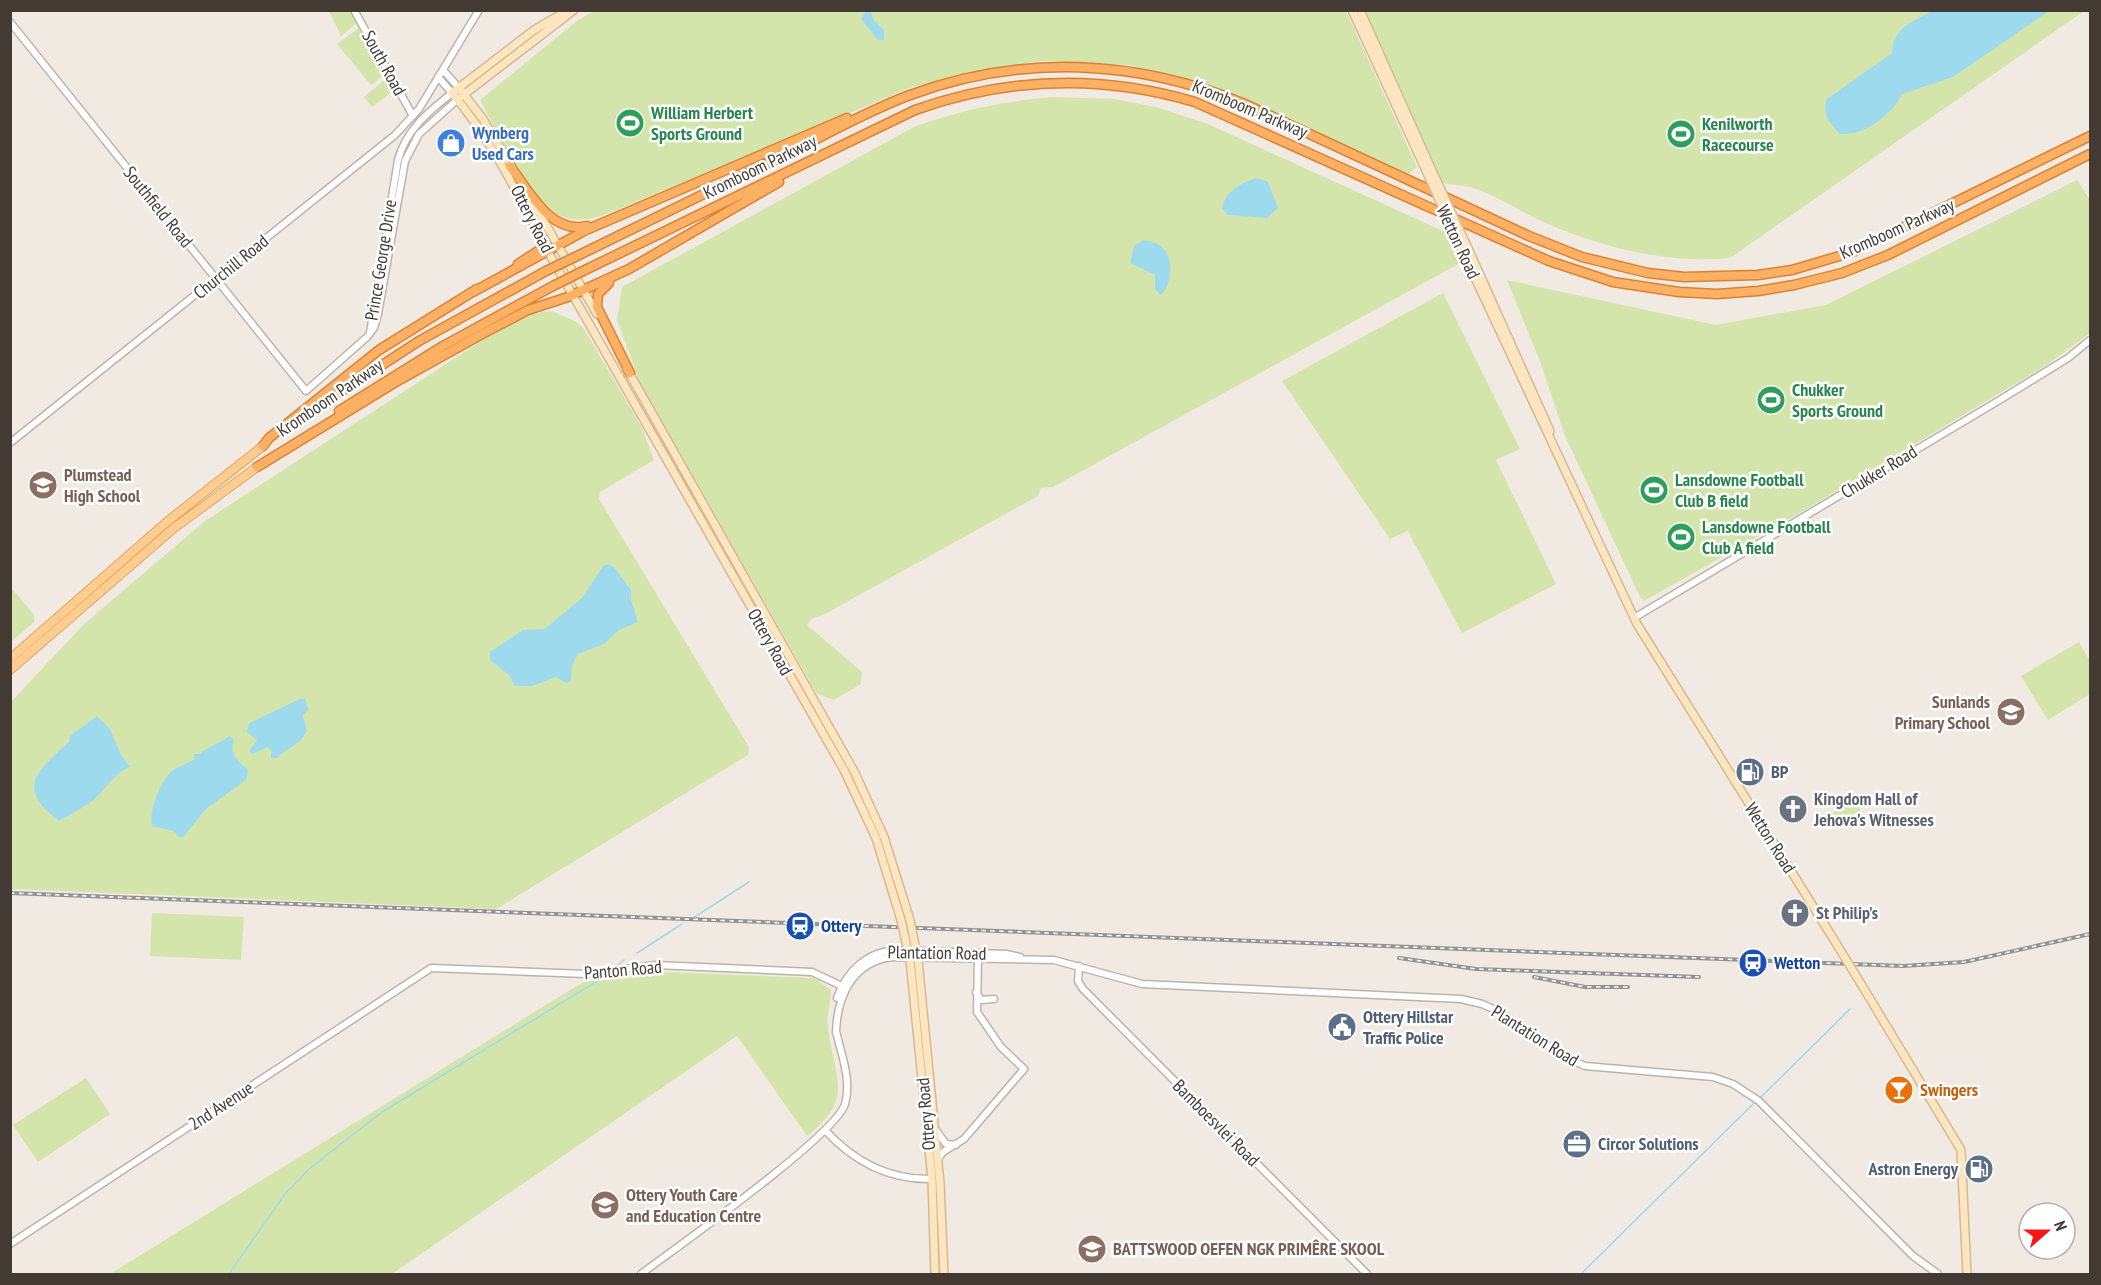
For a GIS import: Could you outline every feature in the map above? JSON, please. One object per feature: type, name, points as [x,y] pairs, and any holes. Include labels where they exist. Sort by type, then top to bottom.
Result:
[{"type":"highway","name":"Kromboom Parkway","points":[[263,446],[404,350],[546,271],[888,105],[958,79],[1021,68],[1082,66],[1159,76],[1201,87],[1245,104],[1529,236],[1582,257],[1648,273],[1684,277],[1758,275],[1802,267],[1853,252],[2091,136]]},
{"type":"highway","name":"Kromboom Parkway","points":[[257,467],[413,363],[553,286],[915,110],[985,90],[1064,82],[1133,87],[1213,108],[1576,272],[1644,288],[1717,294],[1794,285],[1858,267],[2090,154]]},
{"type":"highway","points":[[473,292],[606,221],[871,108],[888,105]]},
{"type":"highway","points":[[630,373],[596,301],[602,288],[629,269],[844,144]]},
{"type":"highway","points":[[510,166],[537,201],[561,224],[580,228],[606,221]]},
{"type":"highway","points":[[263,446],[269,438],[379,350],[542,249],[543,243]]},
{"type":"highway","points":[[257,467],[394,383],[483,333],[528,310],[573,294],[629,269]]},
{"type":"main road","points":[[452,93],[534,30],[568,10]]},
{"type":"main road","points":[[457,100],[574,10]]},
{"type":"main road","name":"Wetton Road","points":[[1352,10],[1426,164],[1535,410],[1567,472],[1634,618],[1831,935],[1961,1150],[1967,1275]]},
{"type":"main road","name":"Wetton Road","points":[[1360,10],[1426,164]]},
{"type":"main road","name":"Ottery Road","points":[[459,88],[483,119],[559,246],[860,783],[888,850],[910,920],[918,960],[936,1130],[944,1275]]},
{"type":"main road","name":"Ottery Road","points":[[452,93],[507,172],[543,243],[851,784],[881,851],[910,960],[932,1179],[936,1275]]},
{"type":"main road","points":[[10,659],[168,521],[263,446]]},
{"type":"main road","points":[[10,670],[174,528],[257,467]]},
{"type":"street","name":"South Road","points":[[354,10],[413,116]]},
{"type":"street","points":[[438,77],[479,10]]},
{"type":"street","name":"Southfield Road","points":[[10,22],[306,391],[370,334]]},
{"type":"street","name":"Ottery Road","points":[[443,70],[459,88]]},
{"type":"street","name":"Churchill Road","points":[[10,443],[388,142],[413,116],[438,77]]},
{"type":"street","name":"Ottery Road","points":[[438,77],[452,93]]},
{"type":"street","name":"Prince George Drive","points":[[370,334],[399,155],[416,125],[452,93]]},
{"type":"street","name":"Prince George Drive","points":[[370,334],[378,314],[405,161],[419,134],[457,100]]},
{"type":"street","name":"Chukker Road","points":[[1634,618],[2055,366],[2091,340]]},
{"type":"street","name":"Plantation Road","points":[[836,1143],[834,1129],[847,1088],[833,1019],[837,999],[856,967],[882,952],[898,950],[1054,960],[1142,984],[1461,999],[1498,1011],[1557,1052],[1585,1066],[1697,1075],[1721,1079],[1739,1087],[1759,1101],[1913,1256],[1938,1275]]},
{"type":"street","points":[[938,1159],[943,1152],[956,1145],[1024,1069],[982,1023],[976,1008],[978,956]]},
{"type":"street","points":[[445,961],[447,969]]},
{"type":"street","name":"Panton Road","points":[[431,968],[586,974],[656,965],[812,972],[844,987]]},
{"type":"street","name":"Bamboesvlei Road","points":[[1079,966],[1078,981],[1083,989],[1367,1275]]},
{"type":"street","name":"2nd Avenue","points":[[10,1244],[431,968]]},
{"type":"street","points":[[831,980],[836,988],[837,999]]},
{"type":"street","name":"Plantation Road","points":[[836,1033],[837,1013],[844,987]]},
{"type":"street","points":[[976,992],[981,1000],[994,999]]},
{"type":"street","points":[[641,1275],[825,1130],[840,1114]]},
{"type":"street","points":[[825,1130],[836,1143],[855,1158],[898,1177],[932,1179]]},
{"type":"street","points":[[936,1130],[946,1144],[956,1145]]},
{"type":"green space","points":[[329,11],[351,11],[357,23],[341,36]]},
{"type":"green space","points":[[594,11],[1346,11],[1417,167],[1408,174],[1214,87],[1129,65],[1042,61],[981,69],[910,88],[604,215],[585,219],[566,218],[543,202],[521,175],[480,100],[578,20]]},
{"type":"green space","name":"Kenilworth Racecourse","points":[[1365,11],[2084,11],[1730,258],[1684,259],[1637,252],[1591,240],[1548,224],[1473,188],[1442,183]]},
{"type":"green space","points":[[360,27],[386,74],[371,85],[337,44]]},
{"type":"green space","points":[[388,77],[395,90],[372,107],[364,97]]},
{"type":"green space","points":[[1051,97],[1114,99],[1156,107],[1208,124],[1445,232],[1460,263],[1053,487],[1041,488],[1038,496],[825,614],[812,619],[807,625],[862,672],[861,684],[834,700],[817,694],[641,385],[617,320],[622,287],[914,127],[981,108]]},
{"type":"green space","name":"Chukker Sports Ground","points":[[2077,180],[2090,200],[2090,333],[2048,364],[1798,514],[1644,601],[1640,597],[1565,436],[1541,364],[1507,280],[1716,325],[1826,305]]},
{"type":"green space","points":[[1443,293],[1520,449],[1496,460],[1556,584],[1462,633],[1408,531],[1390,539],[1282,381]]},
{"type":"green space","points":[[552,311],[575,321],[584,329],[642,428],[654,460],[600,492],[599,499],[749,747],[748,755],[496,909],[11,889],[11,702],[84,624],[205,521],[506,325],[524,315]]},
{"type":"green space","points":[[10,586],[34,615],[34,622],[11,642]]},
{"type":"green space","points":[[2079,642],[2090,661],[2090,694],[2048,720],[2021,676]]},
{"type":"green space","points":[[1855,798],[1860,811],[1829,827],[1824,819]]},
{"type":"green space","points":[[152,913],[244,917],[241,960],[150,956]]},
{"type":"green space","points":[[662,972],[814,978],[831,990],[828,1022],[838,1087],[837,1099],[822,1123],[807,1136],[737,1036],[392,1274],[110,1274],[583,982]]},
{"type":"green space","points":[[86,1078],[110,1114],[38,1162],[13,1125]]},
{"type":"water","points":[[867,10],[884,30],[884,40],[878,40],[861,19]]},
{"type":"water","points":[[1931,11],[2049,11],[1953,77],[1902,94],[1884,116],[1868,128],[1849,134],[1840,134],[1826,114],[1827,99],[1892,53],[1896,36],[1900,31]]},
{"type":"water","points":[[1257,178],[1268,182],[1278,208],[1267,218],[1228,215],[1222,208],[1230,193],[1240,185]]},
{"type":"water","points":[[1144,240],[1157,244],[1168,255],[1170,277],[1161,295],[1155,289],[1155,275],[1130,263],[1134,246]]},
{"type":"water","points":[[608,564],[614,567],[631,590],[631,600],[638,622],[619,630],[604,644],[578,654],[572,665],[571,681],[566,683],[556,677],[532,686],[515,686],[509,675],[490,660],[490,652],[523,630],[544,629],[583,597],[603,566]]},
{"type":"water","points":[[302,698],[305,699],[308,710],[303,716],[307,731],[300,741],[276,758],[271,758],[271,750],[267,747],[253,754],[249,751],[257,740],[247,732],[249,723]]},
{"type":"water","points":[[97,716],[110,729],[121,755],[130,767],[116,776],[95,799],[59,821],[37,799],[34,789],[36,780],[40,771],[69,742],[70,736]]},
{"type":"water","points":[[229,736],[234,739],[233,753],[248,770],[247,779],[206,809],[181,838],[173,831],[152,826],[152,813],[156,798],[170,773],[195,759],[194,754],[200,754]]},
{"type":"waterway","points":[[693,918],[749,882]]},
{"type":"waterway","points":[[637,953],[682,924]]},
{"type":"waterway","points":[[616,967],[624,960]]},
{"type":"waterway","points":[[229,1274],[285,1194],[308,1170],[337,1147],[382,1112],[604,977]]},
{"type":"waterway","points":[[1759,1099],[1850,1009]]},
{"type":"waterway","points":[[1581,1274],[1755,1102]]},
{"type":"railway","points":[[10,893],[1903,966],[1964,962],[2090,934]]},
{"type":"railway","points":[[1399,958],[1476,969],[1699,977]]},
{"type":"railway","points":[[1534,977],[1585,987],[1628,987]]},
{"type":"place","name":"William Herbert Sports Ground","points":[[630,123]]},
{"type":"place","name":"Kenilworth Racecourse","points":[[1681,134]]},
{"type":"place","name":"Wynberg Used Cars","points":[[451,143]]},
{"type":"place","name":"Chukker Sports Ground","points":[[1771,400]]},
{"type":"place","name":"Plumstead High School","points":[[43,485]]},
{"type":"place","name":"Lansdowne Football Club B field","points":[[1654,490]]},
{"type":"place","name":"Lansdowne Football Club A field","points":[[1681,537]]},
{"type":"place","name":"Sunlands Primary School","points":[[2011,712]]},
{"type":"place","name":"BP","points":[[1750,772]]},
{"type":"place","name":"Kingdom Hall of Jehova's Witnesses","points":[[1793,809]]},
{"type":"place","name":"St Philip's","points":[[1795,913]]},
{"type":"place","name":"Ottery","points":[[800,926]]},
{"type":"place","name":"Wetton","points":[[1753,963]]},
{"type":"place","name":"Ottery Hillstar Traffic Police","points":[[1342,1027]]},
{"type":"place","name":"Swingers","points":[[1899,1090]]},
{"type":"place","name":"Circor Solutions","points":[[1577,1144]]},
{"type":"place","name":"Astron Energy","points":[[1979,1169]]},
{"type":"place","name":"Ottery Youth Care and Education Centre","points":[[605,1205]]},
{"type":"place","name":"BATTSWOOD OEFEN NGK PRIMÊRE SKOOL","points":[[1092,1249]]}]
